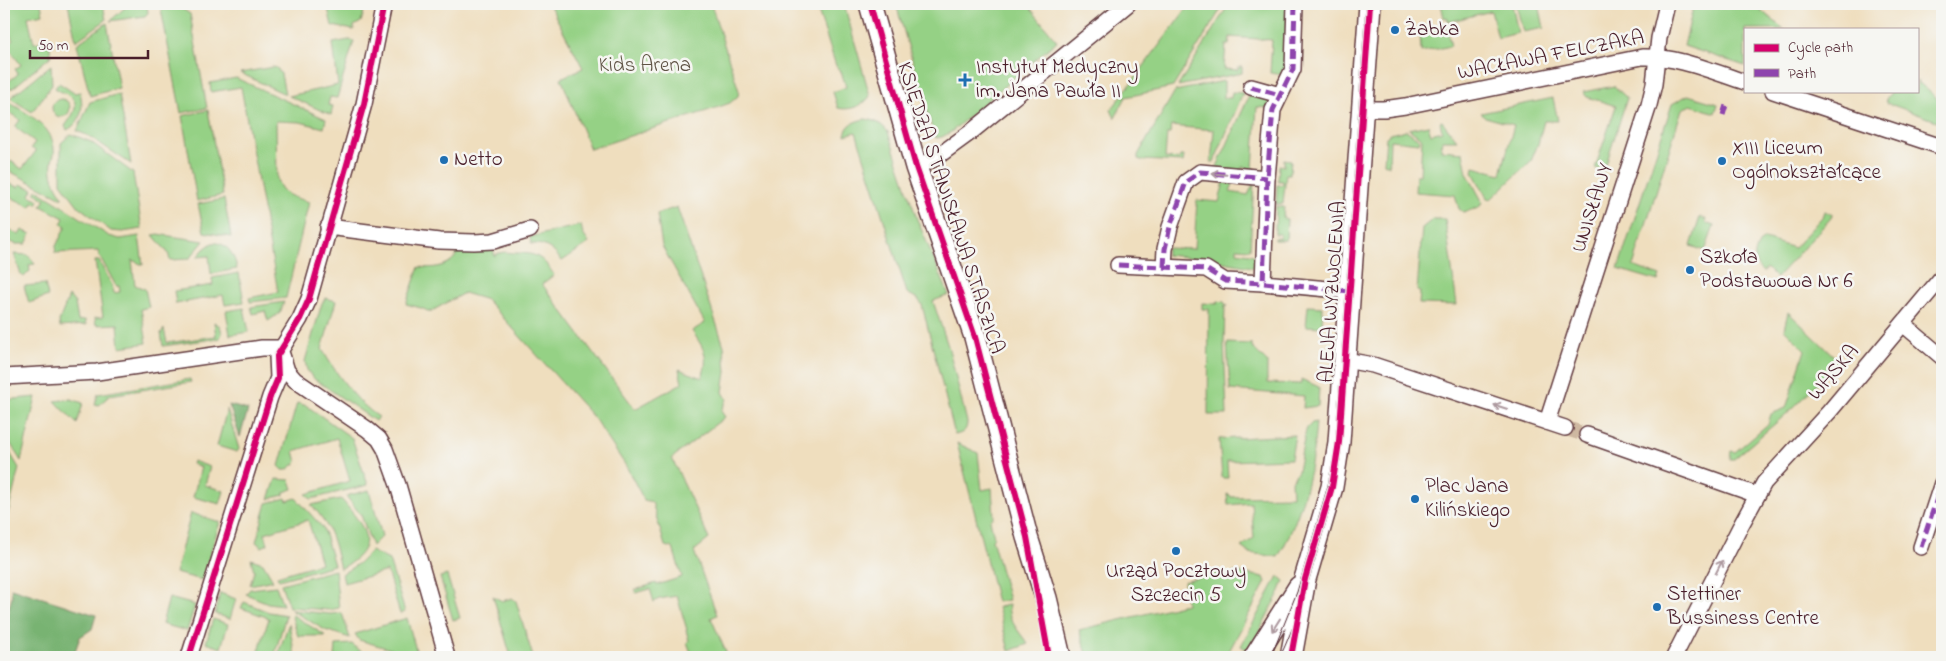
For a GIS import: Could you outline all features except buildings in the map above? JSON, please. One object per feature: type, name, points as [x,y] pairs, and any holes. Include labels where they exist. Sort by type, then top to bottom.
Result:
[{"type":"street","points":[[189,657],[270,397],[278,382],[277,359],[281,348],[297,325],[306,306],[364,104],[384,4]]},
{"type":"street","name":"KSIĘDZA STANISŁAWA STASZICA","points":[[870,4],[916,167],[975,337],[1027,537],[1046,598],[1060,657]]},
{"type":"street","points":[[916,167],[934,159],[971,132],[1128,4]]},
{"type":"street","points":[[1263,283],[1267,178],[1273,110],[1293,69],[1295,4]]},
{"type":"street","name":"ALEJA WYZWOLENIA","points":[[1292,657],[1301,593],[1324,516],[1336,467],[1370,4]]},
{"type":"street","name":"UNISŁAWY","points":[[1547,422],[1648,105],[1658,57],[1659,38],[1667,4]]},
{"type":"street","name":"WACŁAWA FELCZAKA","points":[[1362,109],[1400,107],[1627,60],[1658,57],[1681,61],[1744,82]]},
{"type":"street","points":[[1250,87],[1280,95]]},
{"type":"street","points":[[1776,92],[1942,147]]},
{"type":"street","points":[[1164,267],[1165,249],[1170,227],[1186,182],[1200,172],[1267,178]]},
{"type":"street","points":[[328,226],[438,241],[474,242],[493,241],[530,230]]},
{"type":"street","points":[[1118,264],[1206,269],[1225,281],[1350,291]]},
{"type":"street","name":"WĄSKA","points":[[1674,657],[1758,495],[1772,473],[1829,412],[1942,277]]},
{"type":"street","points":[[1903,324],[1942,357]]},
{"type":"street","points":[[5,374],[97,372],[262,348],[281,348]]},
{"type":"street","points":[[281,348],[285,367],[295,380],[367,429],[379,440],[385,449],[398,485],[447,657]]},
{"type":"street","points":[[1345,360],[1373,365],[1565,428]]},
{"type":"street","points":[[1587,435],[1758,495]]},
{"type":"street","points":[[1921,547],[1942,482]]},
{"type":"street","name":"KSIĘDZA STANISŁAWA STASZICA","points":[[1027,537],[1048,657]]},
{"type":"street","name":"ALEJA WYZWOLENIA","points":[[1255,657],[1301,593]]},
{"type":"green space","points":[[4,4],[41,4],[43,14],[28,17],[34,43],[49,40],[51,56],[13,88],[4,91],[4,85],[18,74],[15,69],[21,65],[7,46],[13,41],[4,21]]},
{"type":"green space","points":[[68,4],[103,4],[106,20],[76,41]]},
{"type":"green space","points":[[129,4],[147,4],[148,13],[145,16],[110,21]]},
{"type":"green space","points":[[160,4],[175,4],[190,14],[207,108],[181,113]]},
{"type":"green space","points":[[327,4],[366,4],[361,22],[354,26],[354,30],[332,26]]},
{"type":"green space","name":"Kids Arena","points":[[549,4],[711,4],[739,91],[738,96],[730,103],[590,149],[561,78],[583,68]]},
{"type":"green space","points":[[816,4],[844,4],[870,96],[864,103],[856,107],[838,108],[833,92],[846,87],[841,72],[836,66]]},
{"type":"green space","name":"Instytut Medyczny im. Jana Pawła II","points":[[896,4],[1030,4],[1031,9],[1057,41],[951,132],[936,138]]},
{"type":"green space","points":[[1190,4],[1224,4],[1173,87],[1126,97],[1115,118],[1111,110]]},
{"type":"green space","points":[[1229,4],[1287,4],[1290,64],[1285,75],[1270,73],[1272,40],[1230,37],[1229,45],[1226,45],[1224,69],[1238,70],[1239,67],[1242,67],[1242,73],[1178,86]]},
{"type":"green space","points":[[1441,4],[1512,4],[1518,33],[1498,38],[1491,11],[1448,22],[1447,17],[1444,18]]},
{"type":"green space","points":[[1516,4],[1539,4],[1544,28],[1523,32]]},
{"type":"green space","points":[[1694,4],[1753,4],[1783,28],[1744,28],[1744,66],[1684,46]]},
{"type":"green space","points":[[107,23],[119,88],[90,96],[77,44]]},
{"type":"green space","points":[[1445,23],[1451,46],[1421,52],[1420,33]]},
{"type":"green space","points":[[354,41],[337,98],[330,97],[328,105],[333,106],[331,115],[289,96],[338,85],[333,43]]},
{"type":"green space","points":[[51,65],[52,85],[32,112],[10,98]]},
{"type":"green space","points":[[273,67],[277,68],[281,74],[285,94],[240,73]]},
{"type":"green space","points":[[236,78],[326,119],[324,128],[300,122],[276,121],[277,179],[279,185],[289,195],[309,202],[286,298],[250,302],[249,298],[278,292],[241,87],[211,92],[210,83]]},
{"type":"green space","points":[[1224,81],[1224,98],[1231,98],[1232,92],[1243,93],[1214,162],[1211,162],[1214,130],[1171,126],[1170,134],[1167,134],[1165,158],[1179,159],[1180,156],[1184,156],[1183,162],[1138,159],[1138,155],[1175,91]]},
{"type":"green space","points":[[1918,82],[1939,100],[1939,106],[1942,108],[1942,123],[1887,103],[1886,99],[1891,92],[1918,92]]},
{"type":"green space","points":[[59,83],[74,93],[80,92],[81,114],[76,123],[67,130],[65,126],[75,110],[75,105],[72,98],[55,88]]},
{"type":"green space","points":[[1614,86],[1627,98],[1604,171],[1595,168],[1616,106],[1587,97],[1583,92]]},
{"type":"green space","points":[[119,94],[131,164],[89,136],[77,131],[90,102]]},
{"type":"green space","points":[[1250,94],[1268,99],[1270,103],[1268,108],[1257,107],[1253,169],[1242,167],[1242,173],[1215,171]]},
{"type":"green space","points":[[1688,95],[1718,104],[1715,113],[1691,105],[1682,109],[1633,266],[1660,276],[1658,281],[1618,269],[1672,104]]},
{"type":"green space","points":[[1553,98],[1558,121],[1544,121],[1531,161],[1491,199],[1487,198],[1473,172],[1474,167],[1501,174],[1514,125],[1485,117],[1481,113]]},
{"type":"green space","points":[[4,99],[35,119],[48,132],[54,150],[52,175],[62,198],[5,169],[11,161],[22,169],[36,151],[31,148],[35,142],[15,127],[20,120],[4,109]]},
{"type":"green space","points":[[61,99],[69,104],[70,108],[65,116],[61,117],[53,112],[52,108],[57,100]]},
{"type":"green space","points":[[208,110],[223,195],[197,201],[182,116]]},
{"type":"green space","points":[[865,119],[878,123],[888,132],[917,219],[949,295],[933,301],[949,349],[967,422],[965,430],[955,435],[922,305],[918,299],[907,293],[856,132],[845,135],[852,124]]},
{"type":"green space","points":[[1442,121],[1457,140],[1442,140],[1441,150],[1463,152],[1467,173],[1482,202],[1479,208],[1463,212],[1459,209],[1455,195],[1415,192],[1416,175],[1420,175],[1422,139],[1409,129],[1428,125],[1431,134],[1442,131],[1440,122]]},
{"type":"green space","points":[[1406,130],[1420,140],[1419,143],[1390,140],[1389,166],[1384,163],[1386,137],[1390,134]]},
{"type":"green space","points":[[71,134],[91,142],[133,173],[142,229],[122,232],[111,231],[79,207],[61,183],[61,143]]},
{"type":"green space","points":[[1284,159],[1291,160],[1290,174],[1286,174],[1283,204],[1276,204],[1277,185],[1283,185],[1283,181],[1278,181],[1279,165],[1284,166]]},
{"type":"green space","points":[[1224,181],[1234,181],[1230,192],[1248,195],[1254,182],[1250,249],[1237,248],[1237,252],[1258,257],[1257,268],[1207,259],[1166,255],[1167,248],[1194,249],[1197,200],[1219,202]]},
{"type":"green space","points":[[4,182],[19,187],[20,184],[33,189],[30,195],[39,200],[37,204],[33,202],[31,207],[4,194]]},
{"type":"green space","points":[[37,190],[109,236],[120,239],[139,236],[143,265],[132,260],[135,285],[145,289],[149,307],[141,309],[147,343],[120,347],[118,324],[96,325],[95,318],[103,317],[95,261],[99,261],[112,285],[114,293],[120,292],[119,286],[116,286],[98,251],[55,253],[56,246],[66,226],[61,224],[64,218],[41,206],[45,199],[35,193]]},
{"type":"green space","points":[[224,199],[231,237],[204,232],[198,204]]},
{"type":"green space","points":[[1276,206],[1284,207],[1283,218],[1287,219],[1286,240],[1274,240],[1274,238],[1280,238],[1280,234],[1275,234]]},
{"type":"green space","points":[[677,207],[724,346],[726,372],[723,392],[727,399],[721,411],[725,417],[672,458],[709,539],[694,551],[717,615],[711,618],[728,657],[694,657],[687,642],[689,641],[687,630],[677,596],[659,599],[654,602],[650,589],[636,593],[635,590],[682,577],[673,548],[665,546],[652,502],[644,500],[626,466],[594,418],[487,300],[464,293],[430,312],[406,304],[419,267],[442,266],[451,261],[458,252],[494,249],[494,256],[506,252],[538,257],[554,275],[542,284],[635,409],[682,383],[679,369],[702,378],[704,370],[705,358],[703,348],[692,331],[705,323],[662,246],[657,214]]},
{"type":"green space","points":[[1824,211],[1832,214],[1831,218],[1776,278],[1766,268],[1763,272],[1759,268],[1755,257],[1760,242],[1765,239],[1794,248],[1822,217]]},
{"type":"green space","points":[[1700,217],[1706,219],[1705,223],[1714,226],[1705,251],[1691,246]]},
{"type":"green space","points":[[1433,219],[1445,219],[1457,305],[1419,304],[1420,292],[1417,291],[1422,228]]},
{"type":"green space","points":[[581,225],[583,234],[589,243],[562,261],[549,248],[531,244],[530,237]]},
{"type":"green space","points":[[9,230],[19,235],[22,230],[31,234],[26,244],[16,244],[4,240]]},
{"type":"green space","points":[[159,234],[204,241],[189,259],[170,260],[168,253],[153,235]]},
{"type":"green space","points":[[212,243],[222,244],[229,250],[237,269],[211,274],[209,256],[197,257]]},
{"type":"green space","points":[[14,254],[28,255],[35,264],[29,265],[30,271],[24,277],[21,275]]},
{"type":"green space","points":[[239,273],[244,302],[225,305],[223,295],[176,304],[174,291],[213,285],[212,278]]},
{"type":"green space","points":[[45,284],[48,296],[29,303],[24,286]]},
{"type":"green space","points":[[69,296],[75,303],[78,321],[85,320],[86,325],[60,327],[59,321]]},
{"type":"green space","points":[[326,298],[336,301],[322,349],[347,386],[363,404],[379,417],[375,421],[313,378],[307,370],[305,361],[322,303]]},
{"type":"green space","points":[[1218,301],[1224,302],[1227,306],[1225,306],[1224,342],[1227,415],[1208,415],[1209,309],[1202,309],[1202,303],[1217,304]]},
{"type":"green space","points":[[284,302],[280,313],[268,321],[265,311],[253,314],[251,307]]},
{"type":"green space","points":[[1308,306],[1323,307],[1322,327],[1306,326]]},
{"type":"green space","points":[[244,308],[249,332],[230,335],[226,311]]},
{"type":"green space","points":[[1788,312],[1839,361],[1792,409],[1734,459],[1730,459],[1731,451],[1735,452],[1768,424],[1771,414],[1786,408],[1805,350],[1784,329]]},
{"type":"green space","points":[[214,322],[220,326],[222,333],[220,338],[163,346],[161,333],[164,329],[167,343],[216,336]]},
{"type":"green space","points":[[1227,343],[1252,344],[1252,347],[1267,362],[1267,383],[1301,384],[1301,379],[1319,387],[1318,406],[1303,408],[1304,396],[1230,390]]},
{"type":"green space","points":[[190,379],[191,382],[110,395],[99,405],[95,404],[98,394]]},
{"type":"green space","points":[[36,397],[21,461],[4,433],[4,400]]},
{"type":"green space","points":[[71,399],[83,403],[77,424],[55,401]]},
{"type":"green space","points":[[297,403],[307,406],[352,438],[368,485],[311,499],[306,494],[350,481],[337,438],[294,451],[297,462],[287,470],[283,470],[279,466]]},
{"type":"green space","points":[[229,405],[248,410],[240,437]]},
{"type":"green space","points":[[227,409],[239,449],[237,452],[217,446]]},
{"type":"green space","points":[[1316,422],[1305,492],[1294,525],[1278,557],[1249,553],[1241,547],[1254,538],[1251,503],[1228,505],[1227,494],[1231,497],[1292,496],[1291,481],[1298,471],[1306,429]]},
{"type":"green space","points":[[1295,435],[1291,459],[1227,461],[1228,478],[1222,478],[1219,439]]},
{"type":"green space","points":[[4,443],[19,468],[4,530],[4,504],[7,490],[4,489],[4,484],[7,485],[10,474],[4,472]]},
{"type":"green space","points":[[957,443],[978,453],[982,490],[992,488],[994,517],[990,520],[994,537],[992,539],[1009,600],[997,602]]},
{"type":"green space","points":[[193,461],[210,467],[205,485],[224,491],[220,504],[193,497],[201,467],[192,464]]},
{"type":"green space","points":[[276,479],[290,480],[293,489],[284,492],[284,495],[269,499]]},
{"type":"green space","points":[[369,490],[382,536],[372,546],[361,515],[346,496]]},
{"type":"green space","points":[[286,498],[287,501],[296,498],[323,528],[334,565],[279,580],[277,576],[321,563],[308,520],[265,533],[268,544],[262,547],[256,542],[267,503]]},
{"type":"green space","points":[[341,499],[362,527],[365,544],[362,553],[340,569],[327,527],[318,512],[311,505]]},
{"type":"green space","points":[[191,513],[220,522],[202,580],[175,573]]},
{"type":"green space","points":[[371,551],[389,560],[405,612],[400,614],[387,571],[344,583],[342,574],[359,563]]},
{"type":"green space","points":[[251,559],[263,563],[273,580],[250,585],[254,571]]},
{"type":"green space","points":[[335,570],[339,608],[329,610],[289,607],[281,584]]},
{"type":"green space","points":[[1234,572],[1264,577],[1266,582],[1226,657],[1088,657],[1079,630],[1186,604],[1184,581],[1218,573],[1233,575]]},
{"type":"green space","points":[[447,575],[460,618],[453,620],[440,577]]},
{"type":"green space","points":[[1278,576],[1284,581],[1249,651],[1241,646]]},
{"type":"green space","points":[[276,586],[283,605],[268,603],[246,594],[250,589]]},
{"type":"green space","points":[[11,588],[96,615],[92,629],[80,637],[73,657],[4,657],[4,627],[12,596]]},
{"type":"green space","points":[[220,593],[236,599],[230,619],[215,614]]},
{"type":"green space","points":[[493,596],[502,601],[512,598],[516,601],[533,657],[511,657]]},
{"type":"green space","points":[[169,598],[195,605],[187,631],[162,624]]},
{"type":"green space","points":[[244,602],[269,612],[286,615],[274,657],[257,657],[269,618],[241,608]]},
{"type":"green space","points":[[1009,605],[1012,620],[1028,644],[1009,651],[998,607]]},
{"type":"green space","points":[[291,610],[330,614],[342,613],[350,638],[325,630]]},
{"type":"green space","points":[[291,614],[326,636],[298,636]]},
{"type":"green space","points":[[407,618],[418,657],[359,640],[355,634]]},
{"type":"green space","points":[[213,619],[228,624],[221,648],[206,643]]},
{"type":"green space","points":[[289,623],[295,657],[277,657]]},
{"type":"green space","points":[[352,644],[368,657],[335,657],[336,645]]},
{"type":"tunnel","points":[[1565,428],[1587,435]]},
{"type":"tram line","points":[[1271,657],[1297,592],[1328,485],[1335,448],[1366,4]]},
{"type":"tram line","points":[[1280,657],[1300,608],[1324,528],[1335,487],[1342,444]]},
{"type":"marked path","points":[[1295,4],[1293,69],[1273,110],[1267,178],[1263,283],[1350,291]]},
{"type":"marked path","points":[[1251,87],[1280,95]]},
{"type":"marked path","points":[[1723,115],[1726,105]]},
{"type":"marked path","points":[[1164,267],[1165,249],[1170,227],[1186,182],[1200,172],[1267,178]]},
{"type":"marked path","points":[[1118,265],[1206,269],[1225,281],[1263,283]]},
{"type":"marked path","points":[[1921,547],[1942,483]]},
{"type":"cycle path","points":[[189,657],[270,397],[278,378],[277,356],[300,319],[309,299],[364,104],[384,4]]},
{"type":"cycle path","points":[[870,4],[916,167],[975,337],[1027,537],[1049,657]]},
{"type":"cycle path","points":[[1291,657],[1305,579],[1332,487],[1339,442],[1370,4]]},
{"type":"place","name":"Żabka","points":[[1395,30]]},
{"type":"place","name":"Instytut Medyczny im. Jana Pawła II","points":[[965,80]]},
{"type":"place","name":"Netto","points":[[444,160]]},
{"type":"place","name":"XIII Liceum Ogólnokształcące","points":[[1722,161]]},
{"type":"place","name":"Szkoła Podstawowa Nr 6","points":[[1690,270]]},
{"type":"place","name":"Plac Jana Kilińskiego","points":[[1415,499]]},
{"type":"place","name":"Urząd Pocztowy Szczecin 5","points":[[1176,551]]},
{"type":"place","name":"Stettiner Bussiness Centre","points":[[1657,607]]}]
